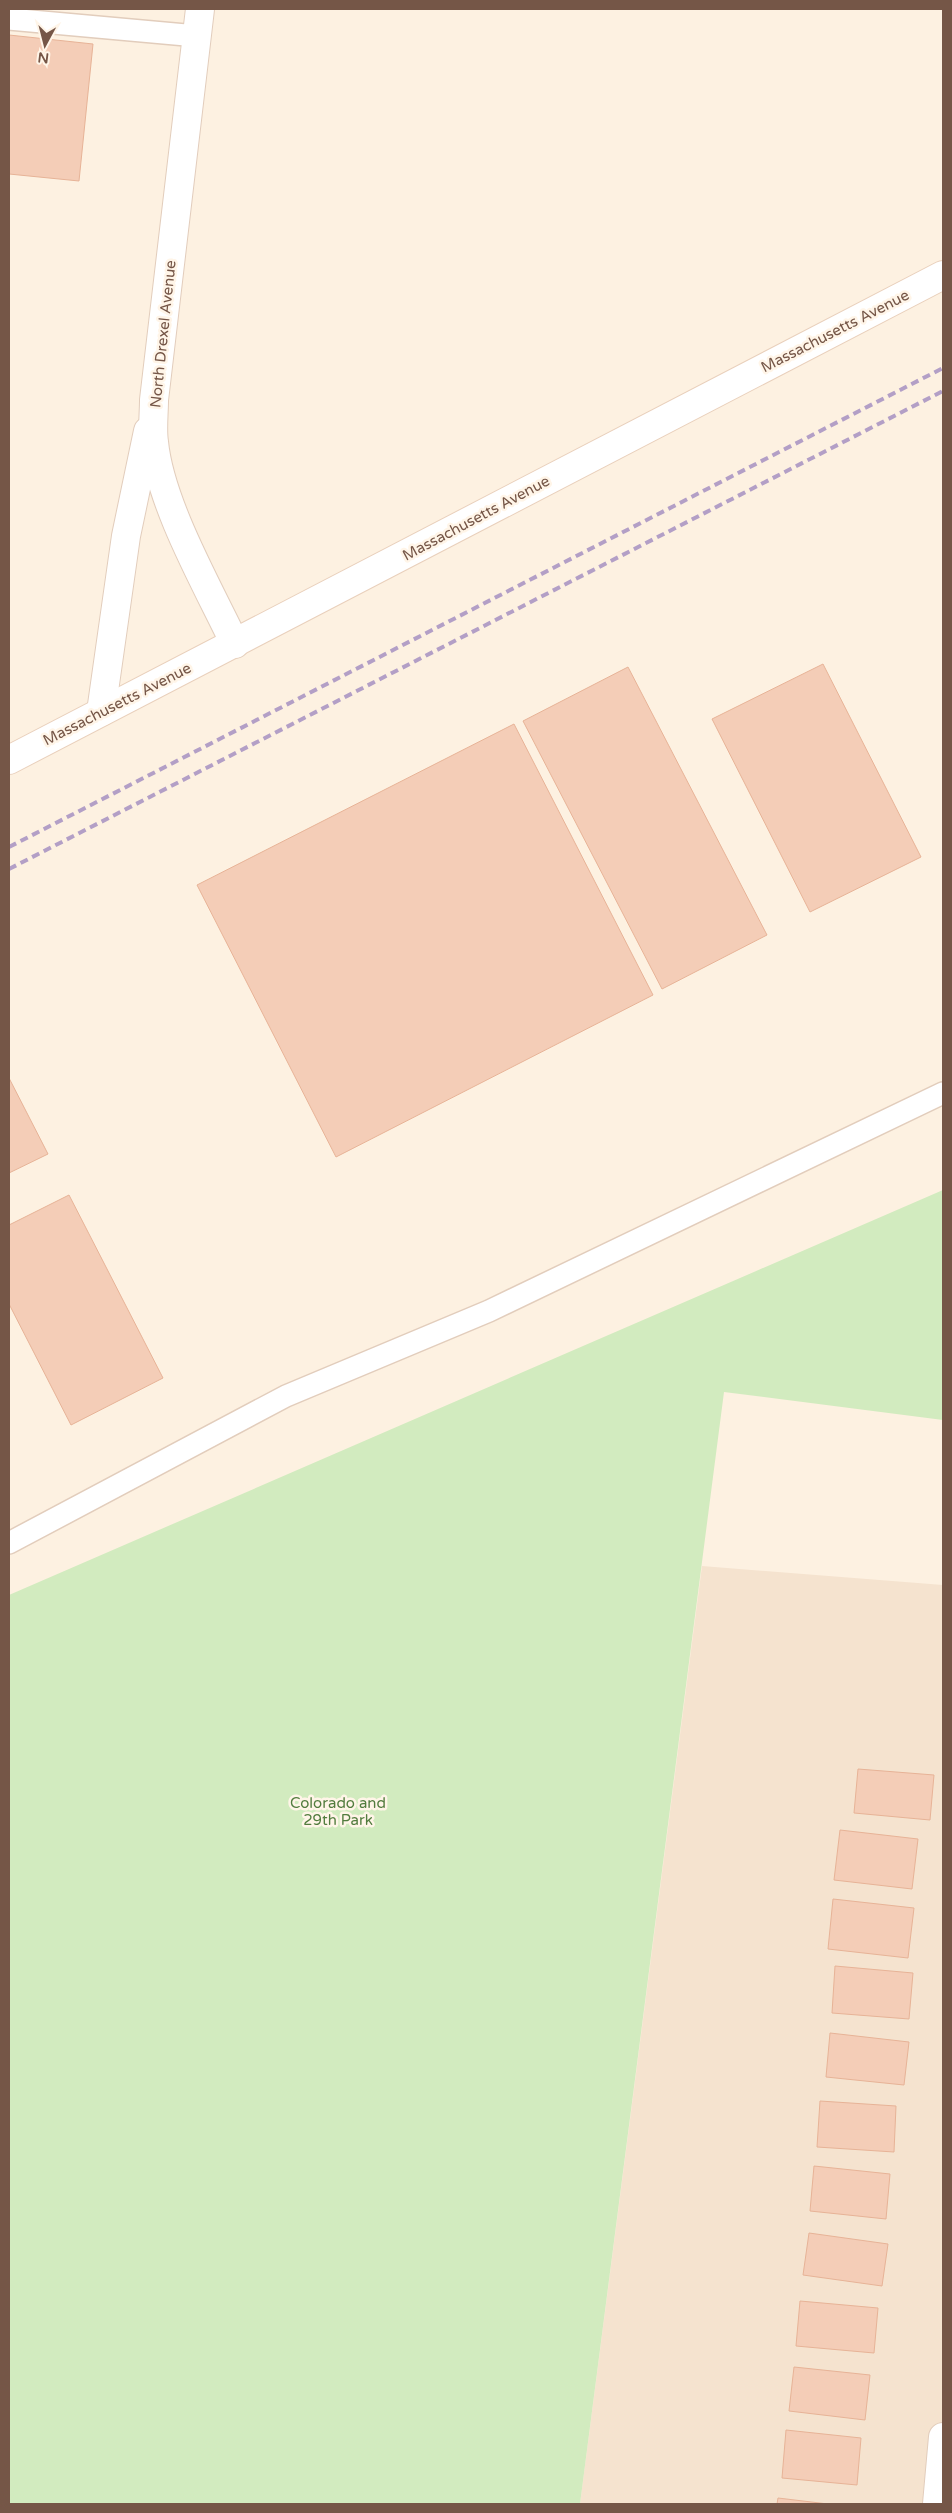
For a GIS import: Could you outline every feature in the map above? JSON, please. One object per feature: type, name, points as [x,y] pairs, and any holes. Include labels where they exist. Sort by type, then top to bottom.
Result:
[{"type":"main road","name":"North Drexel Avenue","points":[[200,9],[154,400],[154,443],[166,493],[235,644]]},
{"type":"main road","name":"Massachusetts Avenue","points":[[9,760],[943,275]]},
{"type":"main road","points":[[101,712],[126,536],[154,400]]},
{"type":"main road","points":[[937,2504],[943,2437]]},
{"type":"lane","points":[[9,19],[197,36]]},
{"type":"lane","points":[[9,1543],[286,1396],[489,1311],[943,1093]]},
{"type":"shaded area","points":[[702,1566],[943,1585],[943,2504],[580,2504]]},
{"type":"green space","name":"Colorado and 29th Park","points":[[943,1190],[943,1420],[724,1392],[580,2504],[9,2504],[9,1595]]},
{"type":"building","points":[[9,35],[93,44],[79,181],[9,174]]},
{"type":"building","points":[[823,664],[921,857],[810,912],[712,719]]},
{"type":"building","points":[[628,667],[767,935],[662,989],[523,721]]},
{"type":"building","points":[[514,724],[653,995],[336,1157],[197,885]]},
{"type":"building","points":[[9,1078],[48,1154],[9,1173]]},
{"type":"building","points":[[69,1195],[163,1378],[71,1425],[9,1304],[9,1225]]},
{"type":"building","points":[[858,1769],[934,1775],[930,1820],[854,1813]]},
{"type":"building","points":[[840,1830],[918,1839],[912,1889],[834,1880]]},
{"type":"building","points":[[833,1899],[914,1908],[908,1958],[828,1949]]},
{"type":"building","points":[[835,1966],[913,1973],[909,2019],[832,2013]]},
{"type":"building","points":[[830,2033],[909,2042],[904,2085],[826,2077]]},
{"type":"building","points":[[820,2101],[896,2106],[894,2152],[817,2147]]},
{"type":"building","points":[[814,2166],[890,2174],[886,2219],[810,2211]]},
{"type":"building","points":[[809,2233],[888,2244],[882,2286],[803,2275]]},
{"type":"building","points":[[800,2301],[878,2308],[874,2353],[796,2346]]},
{"type":"building","points":[[794,2367],[870,2375],[865,2420],[789,2411]]},
{"type":"building","points":[[786,2430],[861,2438],[857,2485],[782,2478]]},
{"type":"building","points":[[778,2498],[828,2504],[777,2504]]},
{"type":"railway","points":[[9,847],[943,368]]},
{"type":"railway","points":[[9,869],[943,391]]}]
